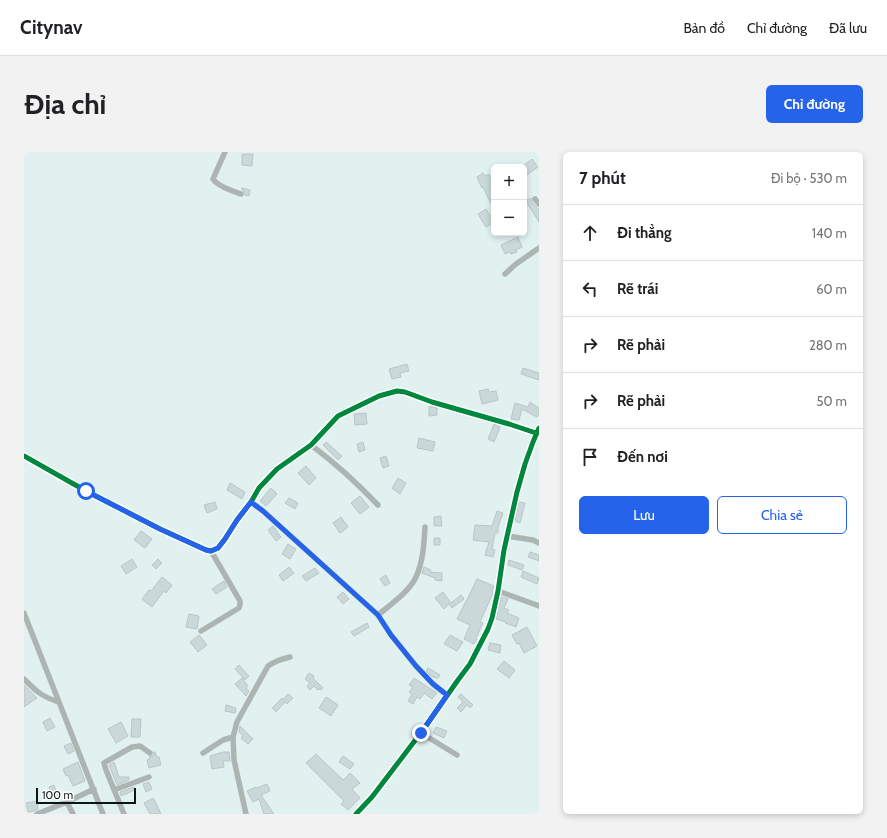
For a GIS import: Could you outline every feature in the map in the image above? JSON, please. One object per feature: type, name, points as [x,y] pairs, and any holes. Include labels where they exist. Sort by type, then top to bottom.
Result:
[{"type":"street","points":[[225,152],[213,179],[218,184],[241,194]]},
{"type":"street","points":[[535,199],[539,204]]},
{"type":"street","points":[[505,274],[516,264],[539,248]]},
{"type":"street","points":[[24,456],[86,491],[160,529],[211,551],[218,548],[251,502],[259,488],[277,469],[311,445],[338,416],[379,396],[397,391],[405,392],[444,405],[538,431],[525,464],[521,479],[507,536],[498,591],[488,629],[470,664],[421,733],[360,813]]},
{"type":"street","points":[[311,445],[329,459],[378,505]]},
{"type":"street","points":[[251,502],[263,511],[378,615],[391,635],[416,666],[433,684],[447,695]]},
{"type":"street","points":[[378,615],[405,591],[416,578],[423,552],[425,527]]},
{"type":"street","points":[[507,536],[533,540],[539,544]]},
{"type":"street","points":[[201,631],[239,608],[240,605],[240,601],[211,551]]},
{"type":"street","points":[[498,591],[539,606]]},
{"type":"street","points":[[24,613],[103,814]]},
{"type":"street","points":[[246,814],[234,760],[233,737],[237,722],[268,666],[273,662],[290,657]]},
{"type":"street","points":[[24,679],[42,696],[59,702]]},
{"type":"street","points":[[421,733],[457,755]]},
{"type":"street","points":[[203,753],[223,740],[233,737]]},
{"type":"street","points":[[124,814],[104,762],[132,747],[140,746],[150,753]]},
{"type":"street","points":[[114,790],[149,777]]},
{"type":"street","points":[[37,814],[94,789]]},
{"type":"street","points":[[67,802],[73,814]]},
{"type":"building","points":[[242,154],[253,154],[252,166],[242,165]]},
{"type":"building","points":[[532,159],[538,167],[527,175],[527,164],[525,164]]},
{"type":"building","points":[[483,173],[485,176],[489,174],[491,178],[491,204],[483,187],[482,188],[477,177]]},
{"type":"building","points":[[242,188],[250,190],[249,196],[245,195]]},
{"type":"building","points":[[531,198],[532,202],[539,210],[539,222],[527,203],[527,200]]},
{"type":"building","points":[[486,209],[491,217],[491,224],[486,227],[478,214]]},
{"type":"building","points":[[518,237],[522,247],[516,250],[517,252],[505,254],[501,245]]},
{"type":"building","points":[[407,364],[409,371],[400,373],[401,377],[392,379],[389,369]]},
{"type":"building","points":[[523,368],[539,373],[539,380],[521,374]]},
{"type":"building","points":[[488,389],[489,392],[496,391],[498,400],[482,404],[479,391]]},
{"type":"building","points":[[530,402],[539,408],[537,417],[522,409],[519,420],[511,419],[515,403],[528,407]]},
{"type":"building","points":[[429,406],[437,408],[437,415],[429,416]]},
{"type":"building","points":[[366,413],[367,424],[355,425],[354,414]]},
{"type":"building","points":[[494,424],[500,427],[494,442],[488,439]]},
{"type":"building","points":[[419,438],[435,442],[433,451],[417,448]]},
{"type":"building","points":[[326,442],[342,456],[338,460],[323,445]]},
{"type":"building","points":[[363,442],[365,450],[359,452],[357,444]]},
{"type":"building","points":[[386,456],[389,466],[383,468],[380,458]]},
{"type":"building","points":[[306,466],[316,478],[309,485],[298,473]]},
{"type":"building","points":[[398,478],[406,483],[400,494],[392,488]]},
{"type":"building","points":[[230,483],[245,492],[242,499],[227,490]]},
{"type":"building","points":[[271,488],[277,494],[266,506],[260,501]]},
{"type":"building","points":[[360,496],[369,507],[360,514],[351,503]]},
{"type":"building","points":[[289,498],[298,503],[295,509],[285,503]]},
{"type":"building","points":[[215,502],[217,509],[207,513],[204,505]]},
{"type":"building","points":[[519,502],[525,503],[520,523],[515,521]]},
{"type":"building","points":[[497,511],[503,513],[498,527],[498,533],[495,533],[492,549],[495,550],[493,557],[485,555],[489,542],[473,540],[475,525],[492,526]]},
{"type":"building","points":[[441,516],[442,526],[434,526],[434,517]]},
{"type":"building","points":[[341,517],[348,527],[340,533],[333,523]]},
{"type":"building","points":[[273,526],[281,537],[276,541],[268,530]]},
{"type":"building","points":[[141,531],[152,539],[145,548],[134,540]]},
{"type":"building","points":[[434,538],[440,538],[440,545],[434,545]]},
{"type":"building","points":[[288,544],[296,549],[290,559],[282,554]]},
{"type":"building","points":[[530,552],[539,555],[539,561],[528,557]]},
{"type":"building","points":[[132,559],[137,567],[126,574],[121,566]]},
{"type":"building","points":[[158,559],[162,563],[156,569],[152,565]]},
{"type":"building","points":[[509,560],[524,565],[522,570],[508,565]]},
{"type":"building","points":[[289,567],[294,573],[283,581],[279,575]]},
{"type":"building","points":[[424,567],[431,570],[430,572],[442,573],[442,581],[435,580],[435,578],[422,573]]},
{"type":"building","points":[[315,568],[319,573],[306,581],[302,576]]},
{"type":"building","points":[[523,571],[539,578],[537,584],[521,577]]},
{"type":"building","points":[[386,575],[390,583],[385,586],[380,579]]},
{"type":"building","points":[[162,577],[172,585],[166,593],[164,591],[152,607],[142,599],[149,590],[151,591]]},
{"type":"building","points":[[477,579],[494,586],[492,591],[493,593],[480,622],[483,623],[474,644],[464,639],[470,625],[457,619]]},
{"type":"building","points":[[224,581],[227,587],[216,594],[212,589]]},
{"type":"building","points":[[343,592],[349,599],[343,604],[337,597]]},
{"type":"building","points":[[443,592],[451,603],[461,595],[464,599],[452,608],[449,604],[444,609],[435,598]]},
{"type":"building","points":[[501,597],[508,599],[504,608],[509,610],[507,613],[519,618],[516,627],[496,619]]},
{"type":"building","points":[[189,614],[199,616],[197,629],[186,627]]},
{"type":"building","points":[[367,623],[369,627],[354,636],[351,632]]},
{"type":"building","points":[[527,627],[537,646],[524,653],[519,643],[517,644],[512,635]]},
{"type":"building","points":[[199,635],[207,645],[198,652],[190,642]]},
{"type":"building","points":[[450,635],[463,642],[457,651],[444,644]]},
{"type":"building","points":[[490,643],[501,645],[500,653],[488,650]]},
{"type":"building","points":[[504,661],[515,670],[509,678],[497,669]]},
{"type":"building","points":[[239,665],[249,676],[245,680],[235,669]]},
{"type":"building","points":[[428,668],[440,675],[438,678],[431,676],[426,671]]},
{"type":"building","points":[[309,673],[314,676],[313,678],[323,688],[321,690],[318,690],[314,686],[310,690],[307,686],[310,683],[305,679]]},
{"type":"building","points":[[242,678],[248,686],[246,688],[249,691],[246,696],[235,684]]},
{"type":"building","points":[[414,678],[437,693],[432,699],[424,693],[420,699],[417,697],[413,704],[408,701],[412,694],[409,692],[413,687],[409,685]]},
{"type":"building","points":[[24,685],[37,698],[24,707]]},
{"type":"building","points":[[288,694],[293,698],[287,704],[285,702],[276,712],[272,708],[282,698],[283,700]]},
{"type":"building","points":[[461,694],[473,705],[470,708],[467,705],[461,712],[457,708],[463,702],[458,697]]},
{"type":"building","points":[[326,697],[338,705],[331,716],[319,708]]},
{"type":"building","points":[[226,705],[236,708],[235,713],[225,711]]},
{"type":"building","points":[[50,718],[55,727],[47,731],[43,722]]},
{"type":"building","points":[[132,719],[141,719],[140,737],[131,737]]},
{"type":"building","points":[[121,722],[128,736],[116,743],[108,729]]},
{"type":"building","points":[[240,726],[253,739],[248,744],[241,738],[243,736],[239,732]]},
{"type":"building","points":[[436,727],[447,731],[444,738],[433,733]]},
{"type":"building","points":[[71,743],[74,751],[68,754],[64,746]]},
{"type":"building","points":[[154,752],[157,757],[159,757],[161,765],[149,768],[147,760],[150,759],[149,757],[153,756]]},
{"type":"building","points":[[223,752],[229,752],[230,761],[223,761],[224,767],[212,769],[210,756]]},
{"type":"building","points":[[316,754],[343,780],[350,773],[360,783],[352,789],[360,798],[348,810],[341,804],[344,801],[306,763]]},
{"type":"building","points":[[343,756],[354,764],[350,769],[339,762]]},
{"type":"building","points":[[78,762],[85,781],[73,786],[68,775],[66,776],[63,769]]},
{"type":"building","points":[[114,762],[119,777],[129,777],[129,780],[117,785],[109,765]]},
{"type":"building","points":[[149,782],[152,789],[146,792],[143,784]]},
{"type":"building","points":[[267,784],[270,791],[261,795],[274,814],[264,814],[259,799],[253,802],[247,791]]},
{"type":"building","points":[[54,785],[58,796],[53,799],[49,787]]},
{"type":"building","points":[[134,787],[135,790],[121,796],[120,792]]},
{"type":"building","points":[[153,798],[161,814],[150,814],[144,803]]},
{"type":"building","points":[[37,801],[38,809],[28,812],[26,803]]},
{"type":"cycle path","points":[[24,456],[86,491],[160,529],[211,551],[218,548],[251,502],[259,488],[277,469],[311,445],[338,416],[379,396],[397,391],[405,392],[432,402],[536,433]]},
{"type":"cycle path","points":[[356,814],[372,797],[423,730],[470,664],[488,629],[498,591],[504,550],[517,492],[525,464],[539,428]]},
{"type":"route","points":[[86,491],[160,529],[211,551],[218,548],[251,502],[263,511],[378,615],[391,635],[416,666],[433,684],[447,695],[421,733]]}]
